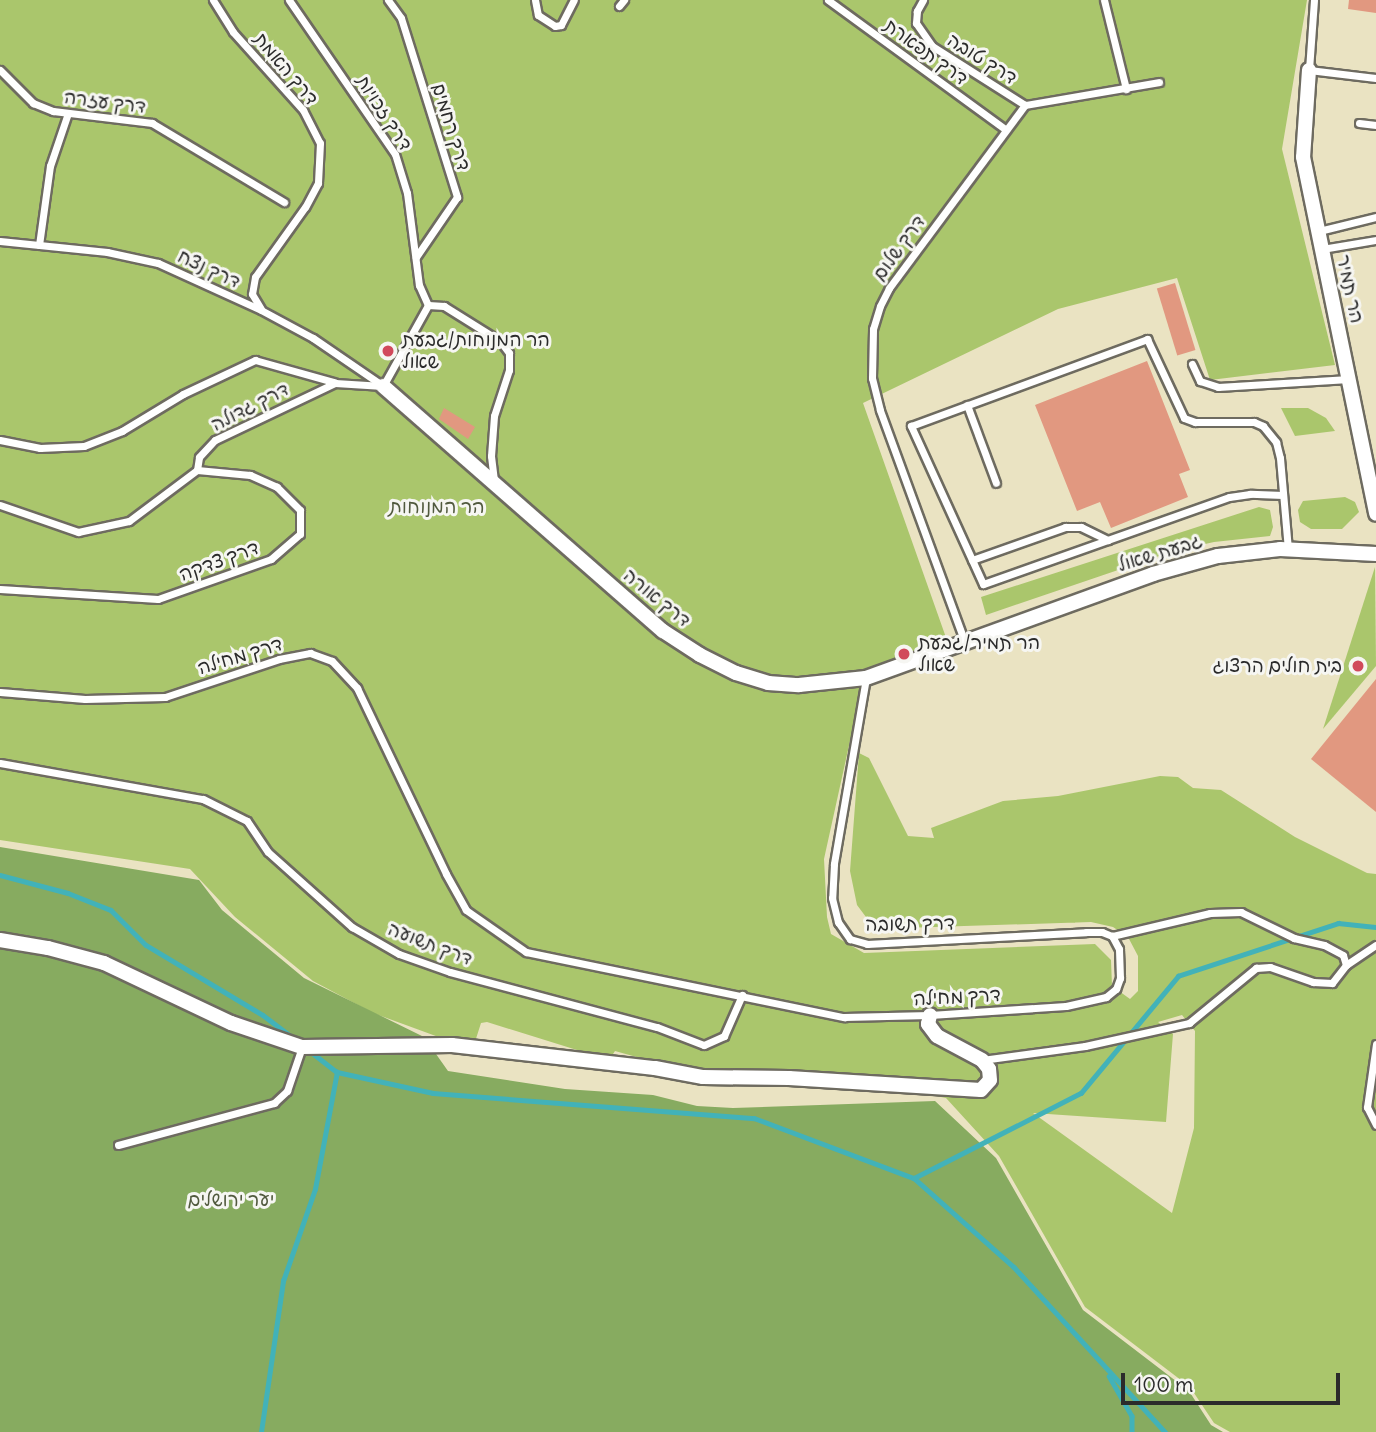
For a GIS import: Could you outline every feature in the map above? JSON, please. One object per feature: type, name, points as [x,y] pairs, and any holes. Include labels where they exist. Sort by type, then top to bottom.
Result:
[{"type":"street","name":"הר תמיר","points":[[1309,70],[1303,157],[1376,514]]},
{"type":"street","name":"דרך אורה","points":[[383,386],[663,631],[700,655],[736,673],[768,683],[799,685],[866,678],[964,640]]},
{"type":"street","name":"גבעת שאול","points":[[964,640],[1181,565],[1217,556],[1288,550],[1376,554]]},
{"type":"street","points":[[0,940],[48,948],[104,963],[231,1023],[302,1047],[452,1045],[655,1068],[703,1077],[789,1078],[981,1090],[990,1080],[989,1069],[982,1060],[937,1036],[928,1024],[930,1015]]},
{"type":"lane","name":"דרך האמת","points":[[213,0],[233,32],[303,110],[320,143],[318,183],[305,207],[255,277],[252,294],[261,310]]},
{"type":"lane","name":"דרך זכויות","points":[[289,0],[395,154],[407,193],[419,285],[428,305]]},
{"type":"lane","name":"דרך רחמים","points":[[388,0],[401,18],[457,197],[416,258]]},
{"type":"lane","points":[[536,0],[538,15],[546,22],[561,25],[574,0]]},
{"type":"lane","name":"דרך תפארת","points":[[828,0],[1006,130]]},
{"type":"lane","name":"דרך טובה","points":[[923,0],[917,11],[916,23],[932,46],[1025,105]]},
{"type":"lane","points":[[1104,0],[1125,89]]},
{"type":"lane","points":[[1314,0],[1309,70],[1376,78]]},
{"type":"lane","name":"דרך עזרה","points":[[0,70],[33,103],[68,113],[152,123],[284,202]]},
{"type":"lane","points":[[1025,105],[1158,82]]},
{"type":"lane","name":"דרך שלום","points":[[964,640],[880,410],[872,377],[873,329],[889,288],[1025,105]]},
{"type":"lane","points":[[39,245],[50,166],[68,113]]},
{"type":"lane","points":[[1359,123],[1376,125]]},
{"type":"lane","points":[[1318,231],[1376,218]]},
{"type":"lane","points":[[1322,249],[1376,240]]},
{"type":"lane","name":"דרך נצח","points":[[0,241],[138,256],[261,310],[313,338],[383,386]]},
{"type":"lane","points":[[383,386],[428,305],[444,306],[500,341],[509,353],[509,370],[494,416],[491,456],[494,482]]},
{"type":"lane","points":[[1283,495],[1250,494],[1228,497],[984,584],[911,426],[1147,339],[1184,418],[1195,422],[1254,422],[1263,426],[1276,442],[1283,495],[1288,550]]},
{"type":"lane","points":[[0,440],[40,448],[83,446],[122,431],[183,394],[256,360],[335,383]]},
{"type":"lane","points":[[1192,364],[1200,381],[1217,387],[1349,379]]},
{"type":"lane","name":"דרך גדולה","points":[[0,505],[78,532],[129,521],[197,470],[199,457],[215,440],[335,383],[383,386]]},
{"type":"lane","points":[[967,405],[996,483]]},
{"type":"lane","name":"דרך צדקה","points":[[0,589],[158,599],[271,559],[300,534],[300,510],[277,487],[250,475],[197,470]]},
{"type":"lane","points":[[972,560],[1065,527],[1082,527],[1108,540]]},
{"type":"lane","name":"דרך מחילה","points":[[0,692],[85,699],[165,696],[299,655],[310,653],[332,661],[357,688],[446,874],[466,909],[526,952],[844,1017],[930,1015],[1066,1006],[1106,997],[1116,989],[1120,978],[1119,949],[1112,936]]},
{"type":"lane","name":"דרך תשובה","points":[[866,678],[834,864],[832,898],[838,922],[850,939],[867,944],[1086,932],[1102,932],[1112,936]]},
{"type":"lane","name":"דרך תשועה","points":[[0,763],[203,799],[247,821],[268,852],[352,927],[399,954],[450,972],[657,1027],[704,1045],[724,1036],[742,995]]},
{"type":"lane","points":[[1112,936],[1210,913],[1241,912],[1294,938],[1324,945],[1343,955],[1346,965]]},
{"type":"lane","points":[[982,1060],[1085,1046],[1189,1023],[1256,968],[1270,967],[1313,982],[1332,983],[1346,965],[1376,945]]},
{"type":"lane","points":[[1376,1044],[1367,1107],[1376,1125]]},
{"type":"lane","points":[[118,1145],[274,1102],[287,1091],[302,1047]]},
{"type":"green space","name":"הר המנוחות","points":[[0,0],[1307,0],[1282,149],[1335,365],[1210,380],[1177,278],[1058,309],[863,403],[949,646],[861,691],[824,859],[827,917],[831,934],[864,953],[1095,944],[1111,960],[1112,986],[1130,999],[1138,991],[1138,956],[1128,937],[1113,927],[1091,922],[903,928],[879,925],[866,917],[857,905],[850,871],[859,753],[869,758],[908,836],[934,838],[931,828],[1003,801],[1058,796],[1160,776],[1178,777],[1193,788],[1221,790],[1295,837],[1367,873],[1376,874],[1376,1432],[1230,1432],[1214,1423],[1190,1387],[1085,1307],[999,1156],[946,1098],[860,1081],[694,1073],[615,1051],[609,1060],[487,1022],[481,1023],[474,1045],[444,1039],[373,1013],[313,981],[235,917],[190,869],[0,840]],"holes":[[[1182,1015],[1195,1031],[1194,1128],[1172,1213],[1033,1113],[1166,1122],[1173,1034],[1158,1022]]]},
{"type":"green space","points":[[1281,408],[1308,408],[1326,418],[1335,431],[1295,436]]},
{"type":"green space","points":[[1345,497],[1355,502],[1359,512],[1342,529],[1311,529],[1300,522],[1298,510],[1303,501]]},
{"type":"green space","points":[[1259,507],[1270,510],[1273,527],[1270,536],[1214,542],[1174,551],[986,615],[981,597]]},
{"type":"green space","points":[[1375,567],[1376,666],[1323,729]]},
{"type":"green space","name":"יער ירושלים","points":[[0,847],[199,880],[222,910],[304,978],[424,1037],[448,1071],[565,1089],[653,1095],[697,1106],[733,1108],[935,1101],[996,1158],[1083,1310],[1189,1391],[1211,1425],[1223,1432],[0,1432]]},
{"type":"building","points":[[1349,0],[1376,0],[1376,13],[1348,9]]},
{"type":"building","points":[[1175,283],[1195,350],[1177,355],[1157,289]]},
{"type":"building","points":[[1147,361],[1190,470],[1179,474],[1188,497],[1111,528],[1100,502],[1077,511],[1035,405]]},
{"type":"building","points":[[444,408],[475,427],[468,439],[439,419]]},
{"type":"building","points":[[1376,679],[1376,812],[1311,759]]},
{"type":"waterway","points":[[0,875],[68,893],[111,910],[146,945],[263,1015],[292,1037]]},
{"type":"waterway","points":[[914,1178],[1081,1093],[1178,976],[1338,923],[1376,927]]},
{"type":"waterway","points":[[310,1051],[337,1072],[433,1093],[754,1118],[914,1178],[1014,1267],[1165,1432]]},
{"type":"waterway","points":[[261,1432],[283,1281],[315,1189],[337,1072]]},
{"type":"waterway","points":[[1109,1376],[1132,1416],[1132,1432]]},
{"type":"place","name":"הר המנוחות/גבעת שאול","points":[[388,351]]},
{"type":"place","name":"הר תמיר/גבעת שאול","points":[[904,654]]},
{"type":"place","name":"בית חולים הרצוג","points":[[1358,666]]}]
